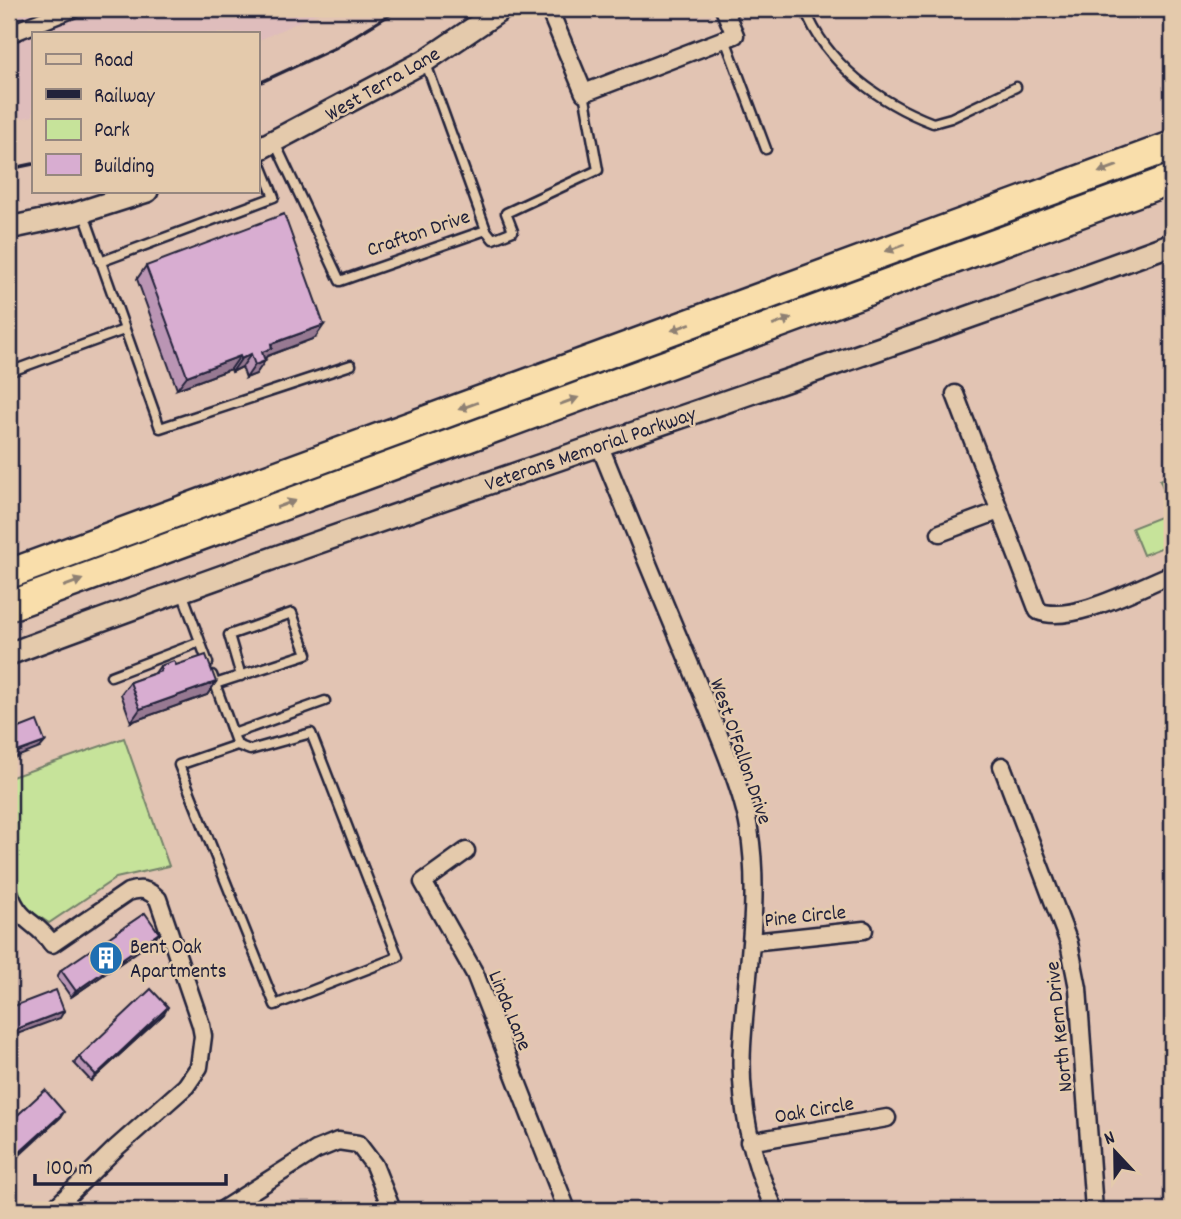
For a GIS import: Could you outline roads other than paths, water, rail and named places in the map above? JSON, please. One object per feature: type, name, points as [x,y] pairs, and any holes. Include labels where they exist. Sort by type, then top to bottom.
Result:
[{"type":"highway","points":[[9,574],[1172,146]]},
{"type":"highway","points":[[9,606],[1172,179]]},
{"type":"street","points":[[9,34],[72,9]]},
{"type":"street","name":"West Terra Lane","points":[[263,149],[425,61],[502,9]]},
{"type":"street","points":[[549,9],[584,93],[735,35],[724,9]]},
{"type":"street","points":[[9,228],[83,211],[144,192]]},
{"type":"street","name":"Veterans Memorial Parkway","points":[[9,654],[181,590],[599,444],[920,337],[1172,244]]},
{"type":"street","points":[[955,394],[1038,611],[1047,615],[1077,611],[1172,574]]},
{"type":"street","name":"West O'Fallon Drive","points":[[599,444],[711,717],[746,815],[754,879],[752,942],[742,1049],[749,1142],[761,1181],[775,1210]]},
{"type":"street","points":[[940,533],[999,511]]},
{"type":"street","name":"North Kern Drive","points":[[1002,766],[1069,943],[1078,988],[1094,1210]]},
{"type":"street","name":"Linda Lane","points":[[466,851],[423,882],[475,974],[567,1210]]},
{"type":"street","points":[[9,892],[20,917],[40,929],[52,944],[128,892],[139,888],[151,892],[158,899],[203,1037],[199,1067],[186,1086],[116,1148],[54,1210]]},
{"type":"street","name":"Pine Circle","points":[[752,942],[863,930]]},
{"type":"street","name":"Oak Circle","points":[[749,1142],[887,1118]]},
{"type":"street","points":[[222,1210],[316,1150],[338,1141],[358,1144],[374,1166],[392,1210]]},
{"type":"lane","points":[[805,9],[820,39],[846,69],[873,92],[933,123],[951,118],[1016,86]]},
{"type":"lane","points":[[725,39],[766,149]]},
{"type":"lane","name":"Crafton Drive","points":[[263,149],[340,281],[486,230],[425,61]]},
{"type":"lane","points":[[486,230],[493,239],[513,231],[506,213],[598,170],[584,93]]},
{"type":"lane","points":[[100,262],[274,197],[263,149]]},
{"type":"lane","points":[[83,211],[160,428],[351,365]]},
{"type":"lane","points":[[9,372],[124,330]]},
{"type":"lane","points":[[181,590],[237,745],[250,750],[311,733],[398,957],[275,1005],[179,765],[237,745]]},
{"type":"lane","points":[[215,684],[241,676],[307,654],[292,612],[229,635],[241,676]]},
{"type":"lane","points":[[111,676],[201,642]]},
{"type":"lane","points":[[233,734],[325,701]]},
{"type":"railway","points":[[259,83],[335,48],[399,9]]},
{"type":"railway","points":[[9,169],[32,164]]},
{"type":"place","name":"Bent Oak Apartments","points":[[106,958]]}]
